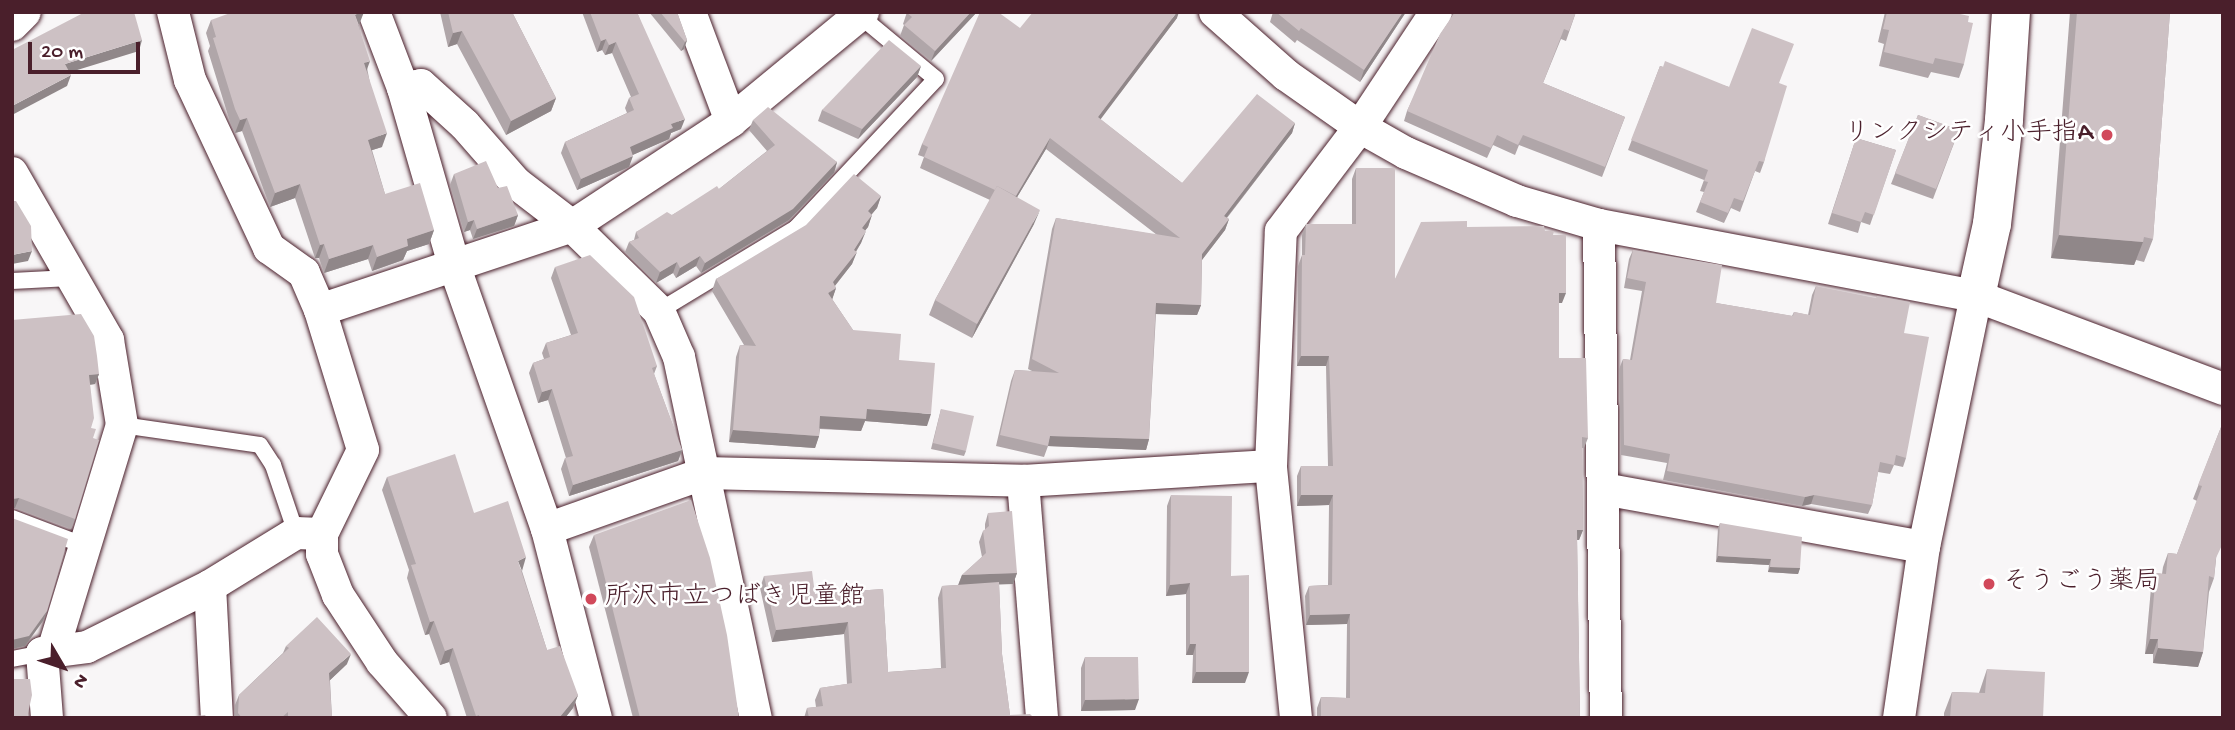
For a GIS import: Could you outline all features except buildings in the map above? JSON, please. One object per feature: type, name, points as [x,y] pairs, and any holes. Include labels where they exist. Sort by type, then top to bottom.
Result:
[{"type":"street","points":[[12,26],[25,12]]},
{"type":"street","points":[[36,654],[87,647],[309,534],[363,450],[320,310],[304,273],[269,248],[190,80],[173,12]]},
{"type":"street","points":[[374,12],[403,88],[454,265],[547,529],[596,718]]},
{"type":"street","points":[[690,12],[731,121]]},
{"type":"street","points":[[1215,12],[1286,75],[1360,127],[1406,153],[1479,186],[1599,225],[1976,296],[2223,389]]},
{"type":"street","points":[[1296,718],[1271,467],[1281,231],[1360,127],[1436,12]]},
{"type":"street","points":[[1899,718],[1924,547],[1992,224],[2004,120],[2011,12]]},
{"type":"street","points":[[320,310],[572,226],[731,121],[861,14]]},
{"type":"street","points":[[403,88],[421,85],[465,125],[516,183],[572,226],[659,311],[680,357],[755,718]]},
{"type":"street","points":[[12,173],[108,340],[122,425],[83,545],[36,654],[47,718]]},
{"type":"street","points":[[1599,225],[1606,718]]},
{"type":"street","points":[[547,529],[705,473],[1023,481],[1271,467]]},
{"type":"street","points":[[1023,481],[1042,718]]},
{"type":"street","points":[[1604,489],[1924,547]]},
{"type":"street","points":[[309,534],[322,554],[338,595],[382,662],[431,718]]},
{"type":"street","points":[[210,586],[217,718]]},
{"type":"lane","points":[[659,311],[796,228],[936,79],[861,14]]},
{"type":"lane","points":[[12,281],[70,278]]},
{"type":"lane","points":[[122,425],[260,445],[309,534]]},
{"type":"lane","points":[[12,518],[83,545]]},
{"type":"place","name":"リンクシティ小手指A","points":[[2107,135]]},
{"type":"place","name":"そうごう薬局","points":[[1989,584]]},
{"type":"place","name":"所沢市立つばき児童館","points":[[591,599]]}]
